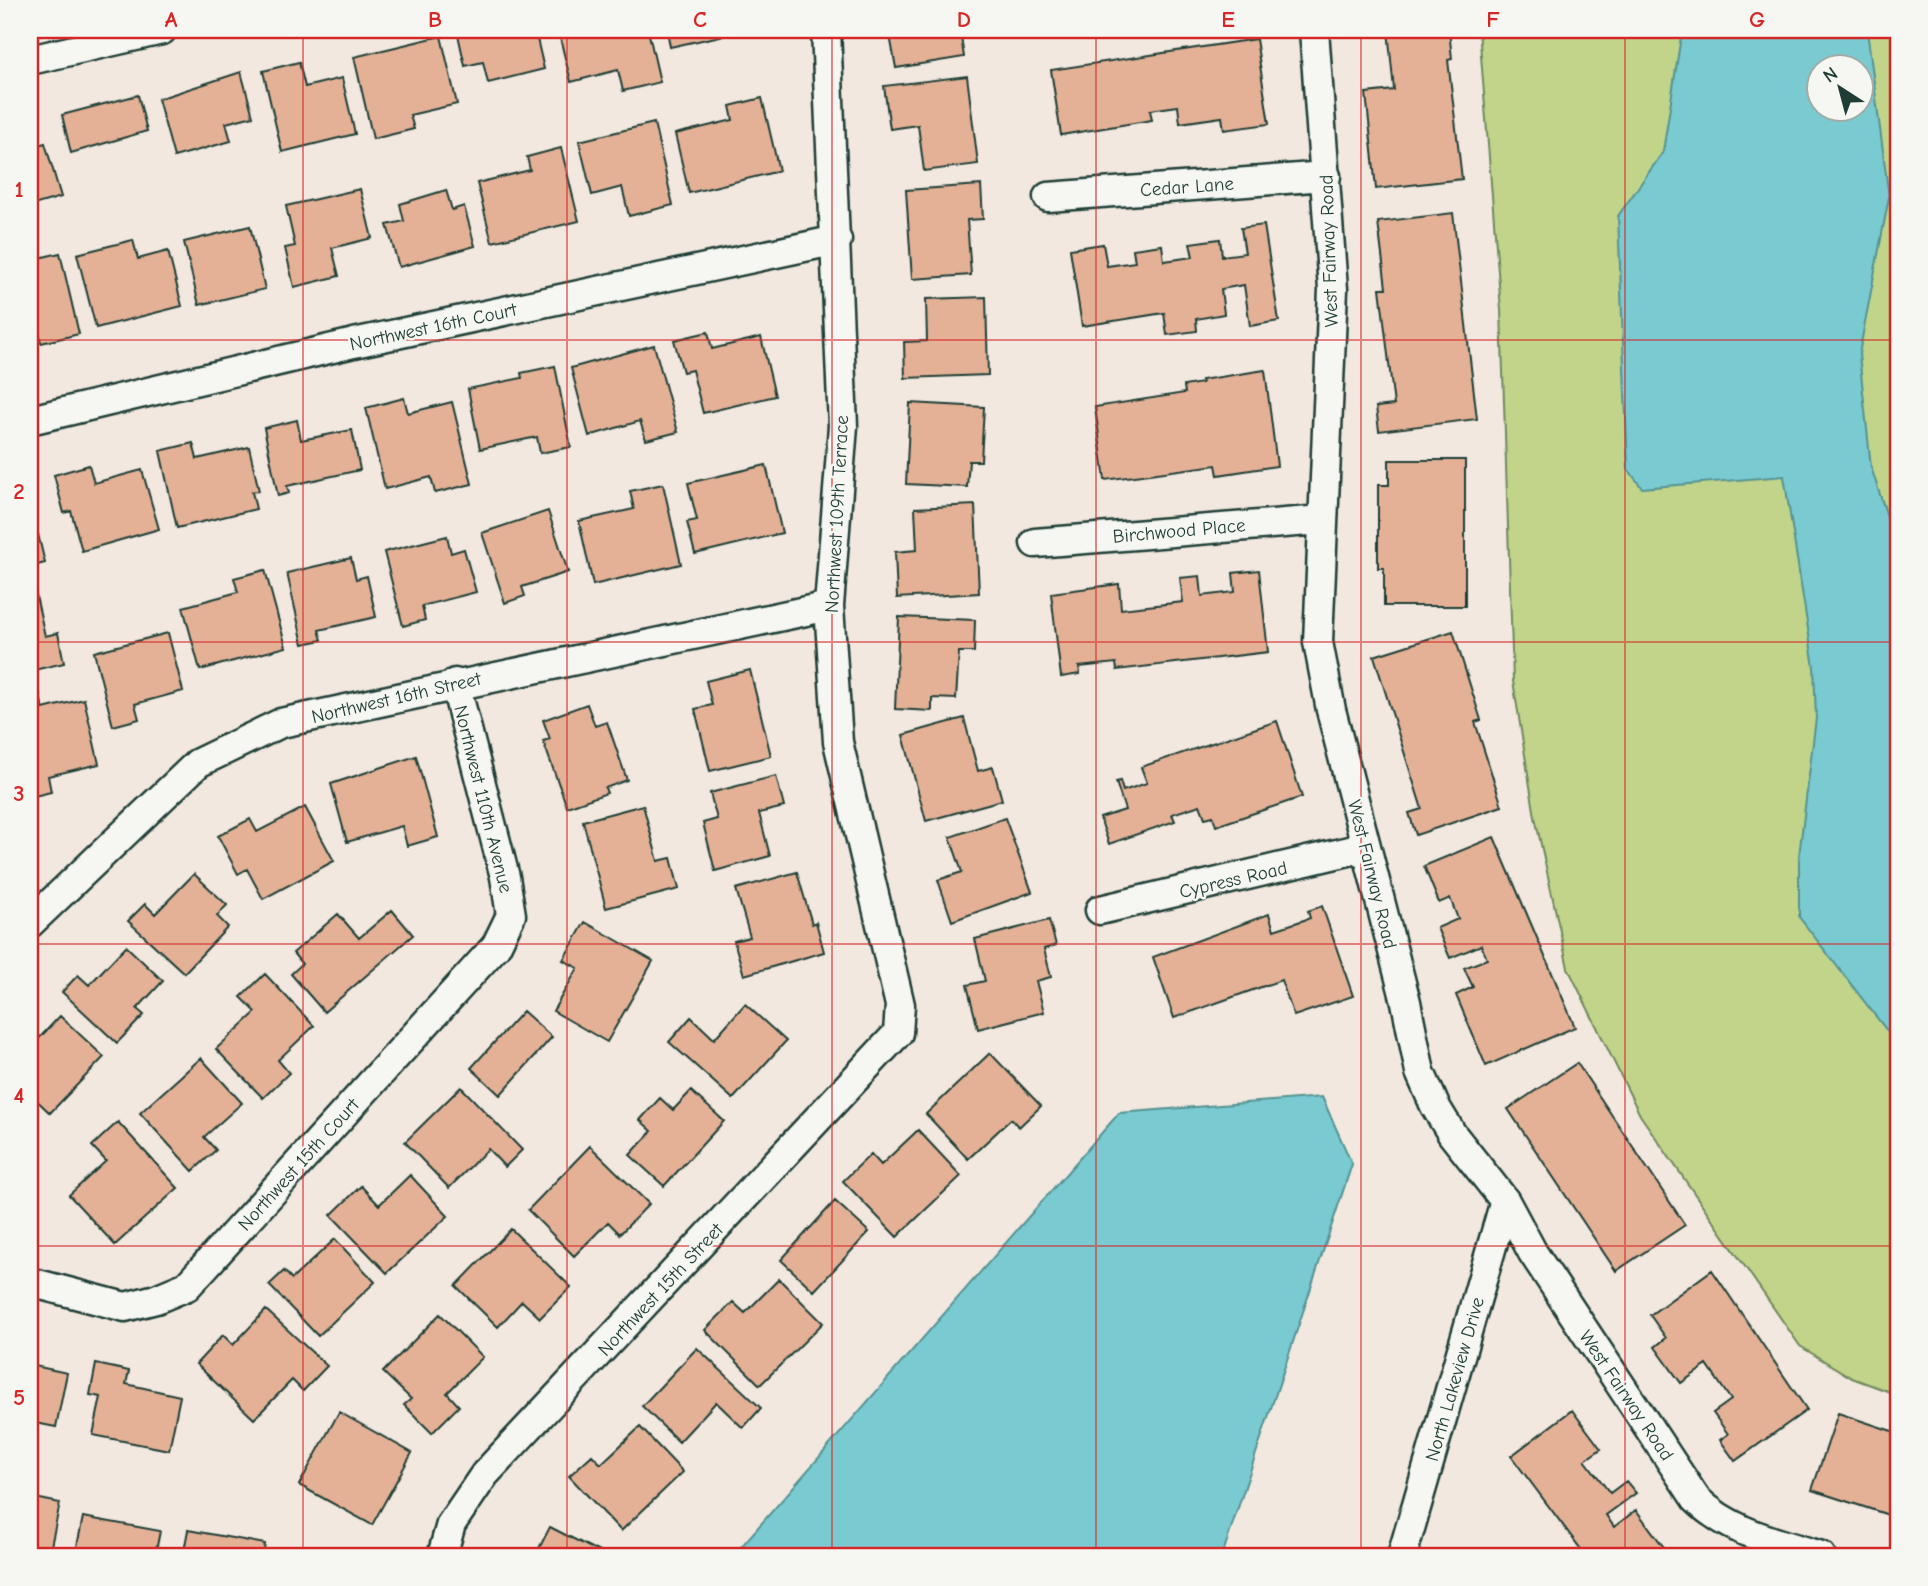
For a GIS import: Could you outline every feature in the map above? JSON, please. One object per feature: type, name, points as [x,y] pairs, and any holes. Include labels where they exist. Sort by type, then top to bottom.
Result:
[{"type":"street","points":[[30,60],[162,30]]},
{"type":"street","name":"Northwest 109th Terrace","points":[[826,30],[843,426],[829,606],[838,742],[900,1005],[898,1033]]},
{"type":"street","name":"West Fairway Road","points":[[1314,30],[1333,289],[1318,642],[1331,710],[1367,847],[1420,1072],[1452,1134],[1504,1201],[1533,1254],[1696,1500],[1712,1515],[1742,1531],[1821,1556]]},
{"type":"street","name":"Cedar Lane","points":[[1048,197],[1325,176]]},
{"type":"street","name":"Northwest 16th Court","points":[[30,420],[354,343],[837,240]]},
{"type":"street","name":"Birchwood Place","points":[[1035,543],[1322,520]]},
{"type":"street","name":"Northwest 16th Street","points":[[30,923],[198,763],[281,723],[829,606]]},
{"type":"street","name":"Northwest 110th Avenue","points":[[455,684],[505,877],[511,915]]},
{"type":"street","name":"Cypress Road","points":[[1100,910],[1367,847]]},
{"type":"street","name":"Northwest 15th Court","points":[[30,1282],[125,1307],[156,1300],[187,1286],[496,946],[511,915]]},
{"type":"street","name":"Northwest 15th Street","points":[[442,1556],[451,1524],[485,1474],[898,1033]]},
{"type":"street","name":"North Lakeview Drive","points":[[1402,1556],[1504,1201]]},
{"type":"green space","points":[[1479,30],[1898,30],[1898,1395],[1852,1378],[1800,1346],[1640,1115],[1568,968],[1535,817],[1513,681],[1501,310]]},
{"type":"water","points":[[1682,30],[1867,30],[1870,52],[1806,52],[1806,122],[1876,122],[1876,98],[1889,197],[1859,354],[1871,467],[1898,550],[1898,1045],[1799,917],[1799,856],[1816,718],[1814,667],[1784,476],[1642,488],[1628,469],[1618,216],[1663,152]]},
{"type":"water","points":[[1322,1097],[1352,1164],[1222,1556],[733,1556],[1119,1113]]},
{"type":"building","points":[[457,30],[535,30],[544,69],[488,83],[483,62],[465,66]]},
{"type":"building","points":[[558,30],[648,30],[660,82],[623,91],[618,70],[571,82]]},
{"type":"building","points":[[667,30],[724,30],[725,35],[670,47]]},
{"type":"building","points":[[889,30],[960,30],[964,57],[896,68]]},
{"type":"building","points":[[1388,30],[1449,30],[1452,59],[1448,60],[1462,179],[1376,189],[1366,93],[1394,90]]},
{"type":"building","points":[[441,36],[457,104],[410,115],[414,129],[373,139],[354,57]]},
{"type":"building","points":[[1256,39],[1269,124],[1224,130],[1222,117],[1180,123],[1178,106],[1150,110],[1152,120],[1061,135],[1051,70]]},
{"type":"building","points":[[299,62],[305,87],[342,78],[355,134],[282,152],[263,71]]},
{"type":"building","points":[[241,72],[253,116],[226,123],[231,141],[174,157],[158,99]]},
{"type":"building","points":[[967,76],[978,164],[924,171],[918,125],[890,129],[884,86]]},
{"type":"building","points":[[138,95],[147,131],[71,153],[62,115]]},
{"type":"building","points":[[762,98],[779,171],[689,193],[675,134],[733,120],[730,106]]},
{"type":"building","points":[[654,123],[673,205],[629,216],[622,187],[592,195],[579,141]]},
{"type":"building","points":[[45,143],[61,197],[30,206],[30,147]]},
{"type":"building","points":[[561,148],[579,221],[492,242],[477,183],[530,170],[527,157]]},
{"type":"building","points":[[981,185],[983,219],[967,220],[971,275],[912,279],[906,190]]},
{"type":"building","points":[[360,189],[372,238],[332,248],[339,276],[294,287],[285,248],[295,246],[286,206]]},
{"type":"building","points":[[446,190],[452,210],[464,206],[475,246],[399,267],[387,225],[404,221],[400,204]]},
{"type":"building","points":[[1453,213],[1477,419],[1379,431],[1376,407],[1394,405],[1380,288],[1386,288],[1378,222]]},
{"type":"building","points":[[1264,225],[1279,321],[1250,326],[1244,285],[1221,289],[1224,314],[1196,319],[1197,331],[1167,335],[1164,313],[1082,326],[1070,249],[1103,244],[1107,266],[1135,262],[1133,249],[1162,245],[1164,261],[1193,257],[1190,243],[1220,239],[1222,256],[1245,253],[1241,228]]},
{"type":"building","points":[[250,226],[265,289],[199,305],[184,242]]},
{"type":"building","points":[[133,240],[138,259],[168,251],[182,306],[96,328],[77,254]]},
{"type":"building","points":[[60,253],[79,334],[41,343],[37,321],[30,323],[30,260]]},
{"type":"building","points":[[986,297],[988,375],[905,378],[904,342],[927,341],[926,299]]},
{"type":"building","points":[[708,332],[712,349],[761,337],[775,396],[703,413],[692,370],[683,372],[674,340]]},
{"type":"building","points":[[654,345],[678,432],[646,440],[640,421],[589,436],[571,368]]},
{"type":"building","points":[[555,366],[571,447],[540,453],[537,437],[480,449],[468,389],[522,378],[521,373]]},
{"type":"building","points":[[1265,370],[1277,466],[1218,475],[1216,465],[1105,480],[1095,407],[1185,393],[1184,386],[1202,383],[1201,380]]},
{"type":"building","points":[[404,398],[408,413],[452,402],[472,484],[435,493],[431,477],[385,489],[366,408]]},
{"type":"building","points":[[910,403],[984,407],[981,461],[969,461],[967,487],[906,484]]},
{"type":"building","points":[[297,420],[301,440],[352,430],[360,470],[287,486],[289,493],[278,496],[264,428]]},
{"type":"building","points":[[193,443],[197,459],[249,447],[259,491],[252,492],[256,509],[177,528],[160,451]]},
{"type":"building","points":[[1389,460],[1465,460],[1465,606],[1384,606],[1384,568],[1378,568],[1378,485],[1389,485]]},
{"type":"building","points":[[89,465],[94,483],[142,470],[159,529],[82,551],[71,511],[64,513],[54,475]]},
{"type":"building","points":[[766,465],[782,533],[695,554],[687,522],[697,520],[688,483]]},
{"type":"building","points":[[663,484],[681,564],[593,585],[579,521],[634,509],[630,491]]},
{"type":"building","points":[[975,505],[979,593],[897,598],[895,552],[917,550],[915,508]]},
{"type":"building","points":[[548,511],[568,572],[522,587],[525,596],[505,603],[482,533]]},
{"type":"building","points":[[38,534],[45,563],[30,567],[30,536]]},
{"type":"building","points":[[447,536],[451,553],[464,549],[476,592],[422,606],[425,620],[403,626],[384,552]]},
{"type":"building","points":[[351,558],[356,579],[367,576],[376,617],[319,630],[322,640],[303,644],[287,573]]},
{"type":"building","points":[[265,570],[286,647],[200,670],[183,607],[238,592],[234,578]]},
{"type":"building","points":[[1259,570],[1268,652],[1117,670],[1116,663],[1079,667],[1080,674],[1061,677],[1051,593],[1119,584],[1121,609],[1183,602],[1180,578],[1200,576],[1202,596],[1235,592],[1233,573]]},
{"type":"building","points":[[34,587],[45,636],[58,633],[64,663],[30,671],[30,588]]},
{"type":"building","points":[[899,617],[975,620],[974,652],[959,652],[956,699],[932,698],[932,711],[895,709]]},
{"type":"building","points":[[1453,631],[1481,720],[1475,722],[1502,806],[1416,835],[1409,813],[1422,809],[1374,656]]},
{"type":"building","points":[[168,633],[183,691],[135,704],[139,719],[113,726],[94,652]]},
{"type":"building","points":[[750,670],[771,756],[710,771],[695,709],[712,705],[706,681]]},
{"type":"building","points":[[39,691],[43,709],[84,699],[99,764],[48,776],[51,792],[30,797],[30,693]]},
{"type":"building","points":[[587,704],[595,726],[607,722],[627,780],[605,788],[607,793],[567,807],[543,741],[550,739],[543,720]]},
{"type":"building","points":[[964,718],[978,771],[993,767],[1002,800],[926,821],[903,735]]},
{"type":"building","points":[[1277,721],[1302,797],[1216,826],[1213,816],[1205,818],[1200,805],[1172,814],[1175,821],[1109,844],[1100,818],[1125,810],[1116,782],[1120,781],[1123,791],[1147,783],[1141,767]]},
{"type":"building","points":[[416,756],[438,837],[407,846],[402,826],[347,842],[331,784]]},
{"type":"building","points":[[776,776],[784,807],[759,813],[770,856],[715,871],[703,823],[717,819],[710,793]]},
{"type":"building","points":[[643,805],[658,861],[671,858],[679,889],[606,908],[583,821]]},
{"type":"building","points":[[305,807],[334,861],[263,899],[247,869],[238,874],[218,836],[250,819],[257,832]]},
{"type":"building","points":[[1005,818],[1032,892],[952,921],[938,880],[962,872],[950,837]]},
{"type":"building","points":[[1494,837],[1575,1027],[1486,1066],[1456,995],[1473,987],[1464,968],[1487,959],[1481,945],[1450,958],[1437,928],[1458,919],[1450,898],[1439,903],[1424,866]]},
{"type":"building","points":[[797,872],[812,924],[816,922],[824,952],[744,975],[734,941],[750,937],[736,889]]},
{"type":"building","points":[[194,874],[227,905],[217,916],[228,927],[184,973],[128,921],[145,904],[155,914]]},
{"type":"building","points":[[1322,906],[1353,996],[1294,1016],[1281,980],[1174,1018],[1153,957],[1269,914],[1274,930],[1310,918],[1308,911]]},
{"type":"building","points":[[392,910],[413,935],[324,1012],[291,974],[302,964],[293,953],[338,914],[359,938]]},
{"type":"building","points":[[1049,920],[1056,945],[1044,949],[1051,977],[1036,981],[1044,1012],[978,1029],[967,985],[985,981],[975,939]]},
{"type":"building","points":[[585,922],[653,961],[607,1042],[553,1011],[578,968],[563,960]]},
{"type":"building","points":[[126,946],[163,981],[137,1009],[144,1015],[117,1043],[62,992],[78,975],[89,985]]},
{"type":"building","points":[[265,974],[314,1026],[278,1060],[289,1073],[263,1098],[216,1049],[256,1012],[241,997]]},
{"type":"building","points":[[745,1004],[786,1041],[733,1099],[669,1042],[691,1017],[714,1039]]},
{"type":"building","points":[[523,1011],[552,1037],[500,1095],[471,1068]]},
{"type":"building","points":[[60,1016],[104,1057],[50,1113],[30,1094],[30,1048]]},
{"type":"building","points":[[990,1053],[1041,1106],[1019,1127],[1011,1119],[968,1159],[926,1114]]},
{"type":"building","points":[[201,1058],[242,1103],[204,1137],[216,1150],[193,1171],[140,1113]]},
{"type":"building","points":[[1577,1063],[1685,1225],[1616,1271],[1508,1109]]},
{"type":"building","points":[[461,1087],[522,1150],[505,1167],[488,1149],[449,1188],[405,1142]]},
{"type":"building","points":[[691,1091],[724,1121],[664,1186],[630,1155],[652,1131],[640,1120],[660,1098],[673,1110]]},
{"type":"building","points":[[118,1122],[178,1188],[115,1245],[69,1195],[106,1161],[92,1146]]},
{"type":"building","points":[[918,1130],[961,1176],[897,1237],[843,1181],[871,1154],[881,1165]]},
{"type":"building","points":[[30,1134],[38,1142],[30,1149]]},
{"type":"building","points":[[590,1146],[649,1204],[620,1234],[608,1222],[574,1256],[528,1210]]},
{"type":"building","points":[[410,1175],[448,1216],[387,1273],[331,1215],[361,1186],[379,1205]]},
{"type":"building","points":[[835,1201],[869,1232],[814,1291],[781,1260]]},
{"type":"building","points":[[511,1229],[571,1287],[540,1318],[522,1301],[498,1327],[456,1286]]},
{"type":"building","points":[[335,1239],[375,1282],[318,1336],[269,1285],[284,1271],[292,1279]]},
{"type":"building","points":[[1712,1270],[1807,1410],[1735,1461],[1720,1440],[1728,1434],[1713,1413],[1731,1400],[1707,1365],[1681,1383],[1655,1347],[1666,1338],[1650,1315]]},
{"type":"building","points":[[779,1279],[823,1323],[760,1385],[705,1330],[733,1302],[745,1313]]},
{"type":"building","points":[[266,1310],[327,1366],[303,1391],[292,1380],[254,1419],[196,1364],[223,1335],[233,1345]]},
{"type":"building","points":[[440,1314],[483,1357],[447,1393],[459,1406],[432,1433],[404,1405],[411,1399],[383,1372]]},
{"type":"building","points":[[697,1348],[761,1408],[743,1428],[716,1402],[679,1442],[642,1406]]},
{"type":"building","points":[[96,1364],[129,1371],[126,1384],[180,1396],[169,1450],[93,1435],[101,1397],[90,1395]]},
{"type":"building","points":[[30,1365],[67,1373],[56,1427],[30,1422]]},
{"type":"building","points":[[1572,1410],[1601,1449],[1585,1460],[1610,1493],[1626,1481],[1636,1493],[1606,1515],[1614,1527],[1636,1510],[1669,1554],[1666,1556],[1586,1556],[1511,1456]]},
{"type":"building","points":[[339,1412],[412,1453],[372,1525],[299,1485]]},
{"type":"building","points":[[1838,1413],[1898,1433],[1898,1518],[1812,1490]]},
{"type":"building","points":[[640,1427],[683,1472],[621,1531],[569,1476],[592,1455],[601,1464]]},
{"type":"building","points":[[30,1497],[60,1503],[49,1556],[30,1556]]},
{"type":"building","points":[[83,1517],[160,1531],[155,1556],[75,1556]]},
{"type":"building","points":[[550,1527],[607,1556],[535,1556]]},
{"type":"building","points":[[188,1530],[265,1544],[263,1556],[183,1556]]},
{"type":"building","points":[[292,1548],[325,1556],[290,1556]]}]
